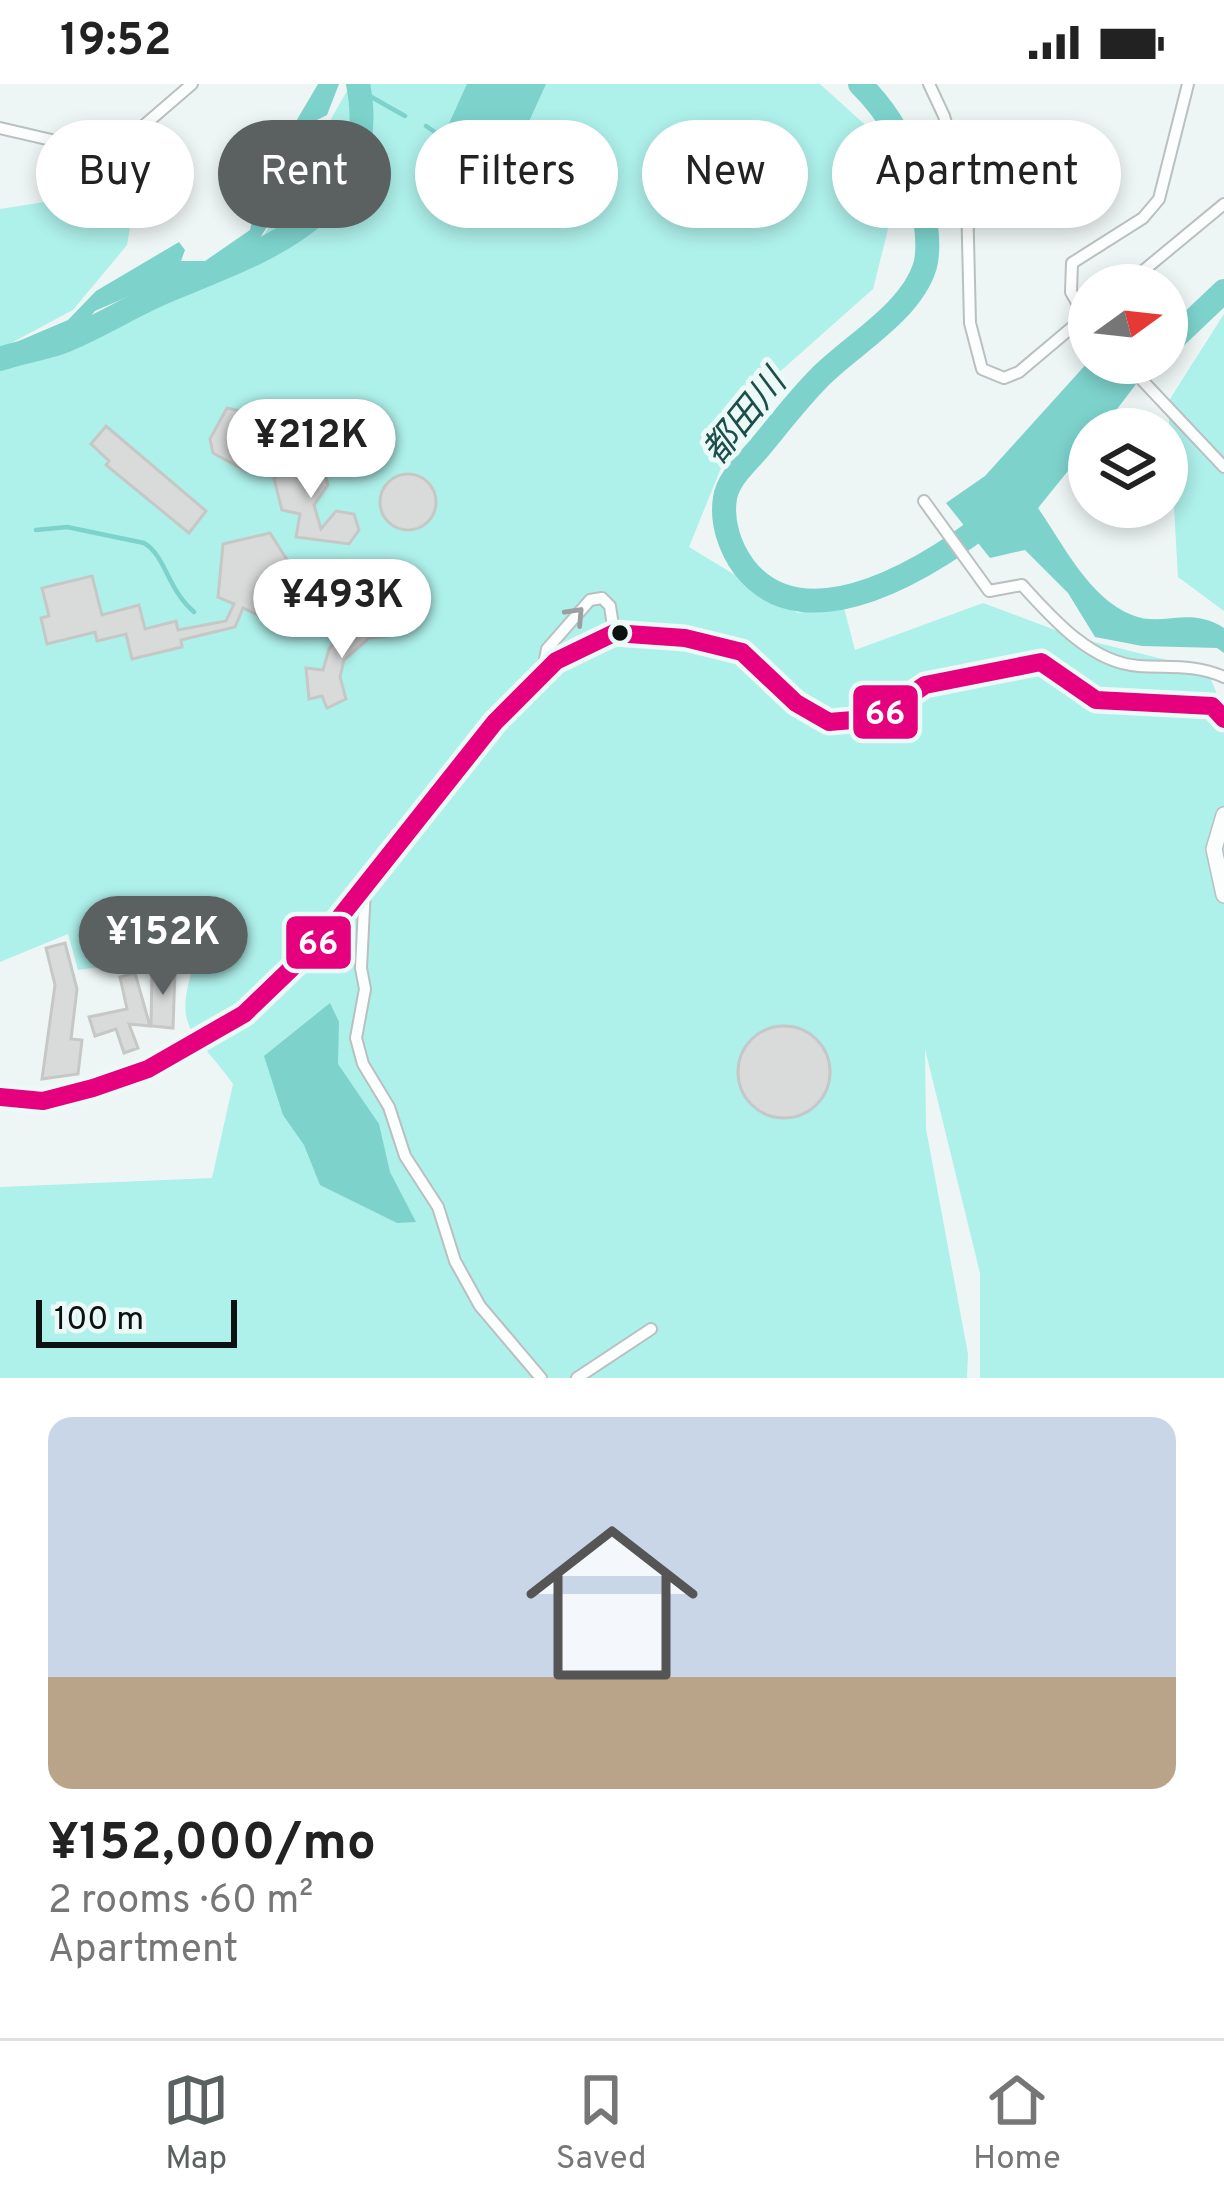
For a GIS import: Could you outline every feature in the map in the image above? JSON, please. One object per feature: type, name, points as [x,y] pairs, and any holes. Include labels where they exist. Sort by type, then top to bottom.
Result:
[{"type":"street","points":[[0,128],[99,152],[120,146],[192,84]]},
{"type":"street","points":[[929,84],[944,116],[967,198],[970,323],[982,369],[1004,378],[1019,372],[1068,333]]},
{"type":"street","points":[[1072,264],[1143,218],[1160,199],[1188,84]]},
{"type":"street","points":[[1151,264],[1224,204]]},
{"type":"street","points":[[1146,384],[1224,466]]},
{"type":"street","points":[[924,501],[989,591],[1005,592],[1022,585],[1072,636],[1125,664],[1184,664],[1224,677]]},
{"type":"street","points":[[542,675],[547,649],[590,600],[602,598],[610,606],[614,633]]},
{"type":"street","points":[[0,1097],[43,1101],[93,1088],[148,1069],[244,1014],[325,936],[495,722],[556,661],[614,633],[685,638],[742,652],[796,703],[830,722],[878,718],[926,685],[1041,662],[1096,700],[1212,706],[1224,719]]},
{"type":"street","points":[[1224,815],[1214,849],[1224,895]]},
{"type":"street","points":[[365,888],[361,968],[365,989],[356,1039],[363,1064],[389,1107],[405,1156],[438,1207],[455,1261],[480,1306],[541,1378]]},
{"type":"street","points":[[577,1378],[651,1329]]},
{"type":"shaded area","points":[[318,84],[339,84],[327,115],[297,120]]},
{"type":"shaded area","points":[[351,84],[820,84],[860,120],[832,120],[832,228],[888,228],[873,289],[749,399],[689,547],[798,613],[843,604],[855,650],[983,603],[1074,637],[1207,670],[1224,711],[1224,1378],[980,1378],[980,1273],[925,1049],[926,1129],[968,1354],[967,1378],[0,1378],[0,1187],[212,1178],[233,1084],[191,1030],[185,1004],[194,964],[186,955],[78,970],[68,934],[0,962],[0,368],[158,299],[262,239],[268,228],[391,228],[391,120],[330,120]]},
{"type":"shaded area","points":[[467,84],[546,84],[530,120],[451,120]]},
{"type":"shaded area","points":[[36,203],[36,228],[130,228],[127,245],[73,310],[0,349],[0,209]]},
{"type":"shaded area","points":[[266,228],[250,254],[227,265],[173,277],[95,311],[83,325],[0,368],[0,349],[68,320],[96,291],[179,242],[185,250],[181,261],[205,261],[250,230]]},
{"type":"shaded area","points":[[1224,314],[1224,611],[1178,577],[1175,528],[1188,528],[1188,408],[1168,408],[1168,402],[1179,384],[1188,384],[1188,371]]},
{"type":"shaded area","points":[[1068,384],[1136,384],[1118,408],[1068,408],[1068,471],[1038,508],[1078,569],[1117,607],[1143,618],[1211,621],[1224,628],[1224,653],[1217,648],[1142,646],[1095,637],[1068,593],[1025,550],[990,558],[946,503],[985,476]]},
{"type":"shaded area","points":[[330,1003],[339,1022],[338,1064],[379,1124],[390,1172],[416,1222],[397,1223],[320,1185],[304,1145],[283,1115],[264,1056]]},
{"type":"building","points":[[227,408],[253,414],[264,453],[246,471],[213,453],[210,439]]},
{"type":"building","points":[[106,426],[206,511],[189,533],[106,465],[109,461],[91,444]]},
{"type":"building","points":[[300,443],[305,465],[324,469],[328,485],[314,505],[321,529],[336,511],[354,514],[359,530],[349,544],[296,537],[300,514],[282,510],[274,479],[290,462],[287,446]]},
{"type":"building","points":[[408,474],[428,482],[436,502],[428,522],[408,530],[388,522],[380,502],[388,482]]},
{"type":"building","points":[[270,533],[296,574],[262,617],[243,608],[235,627],[181,640],[182,647],[132,659],[126,634],[97,641],[95,632],[47,644],[41,618],[49,616],[42,588],[92,576],[102,615],[139,605],[145,629],[176,621],[178,630],[226,621],[234,604],[218,597],[223,544]]},
{"type":"building","points":[[377,619],[391,620],[389,636],[369,638],[344,660],[340,677],[346,699],[327,708],[322,696],[309,699],[306,668],[323,670],[329,649],[342,633]]},
{"type":"building","points":[[65,943],[77,989],[71,1039],[82,1040],[78,1074],[42,1079],[55,985],[46,948]]},
{"type":"building","points":[[152,969],[175,971],[173,1028],[151,1026]]},
{"type":"building","points":[[135,973],[150,1026],[129,1024],[138,1048],[124,1053],[116,1029],[95,1036],[89,1017],[127,1009],[120,977]]},
{"type":"building","points":[[784,1026],[816,1040],[830,1072],[816,1104],[784,1118],[752,1104],[738,1072],[752,1040]]},
{"type":"waterway","name":"都田川","points":[[0,359],[76,336],[242,260],[308,221],[334,196],[353,165],[361,128],[358,84]]},
{"type":"waterway","name":"都田川","points":[[860,84],[888,118],[913,170],[926,226],[925,266],[894,313],[820,377],[734,477],[725,498],[728,534],[744,567],[770,590],[801,600],[836,599],[907,574],[994,516]]},
{"type":"waterway","points":[[359,90],[405,116]]},
{"type":"waterway","name":"都田川","points":[[1188,325],[1224,291]]},
{"type":"waterway","points":[[36,530],[67,527],[144,543],[194,612]]},
{"type":"transit line","name":"66","points":[[0,1097],[43,1101],[93,1088],[148,1069],[244,1014],[325,936],[495,722],[556,661],[614,633],[685,638],[742,652],[796,703],[829,722],[877,718],[925,685],[1041,662],[1096,700],[1212,706],[1224,719]]}]
